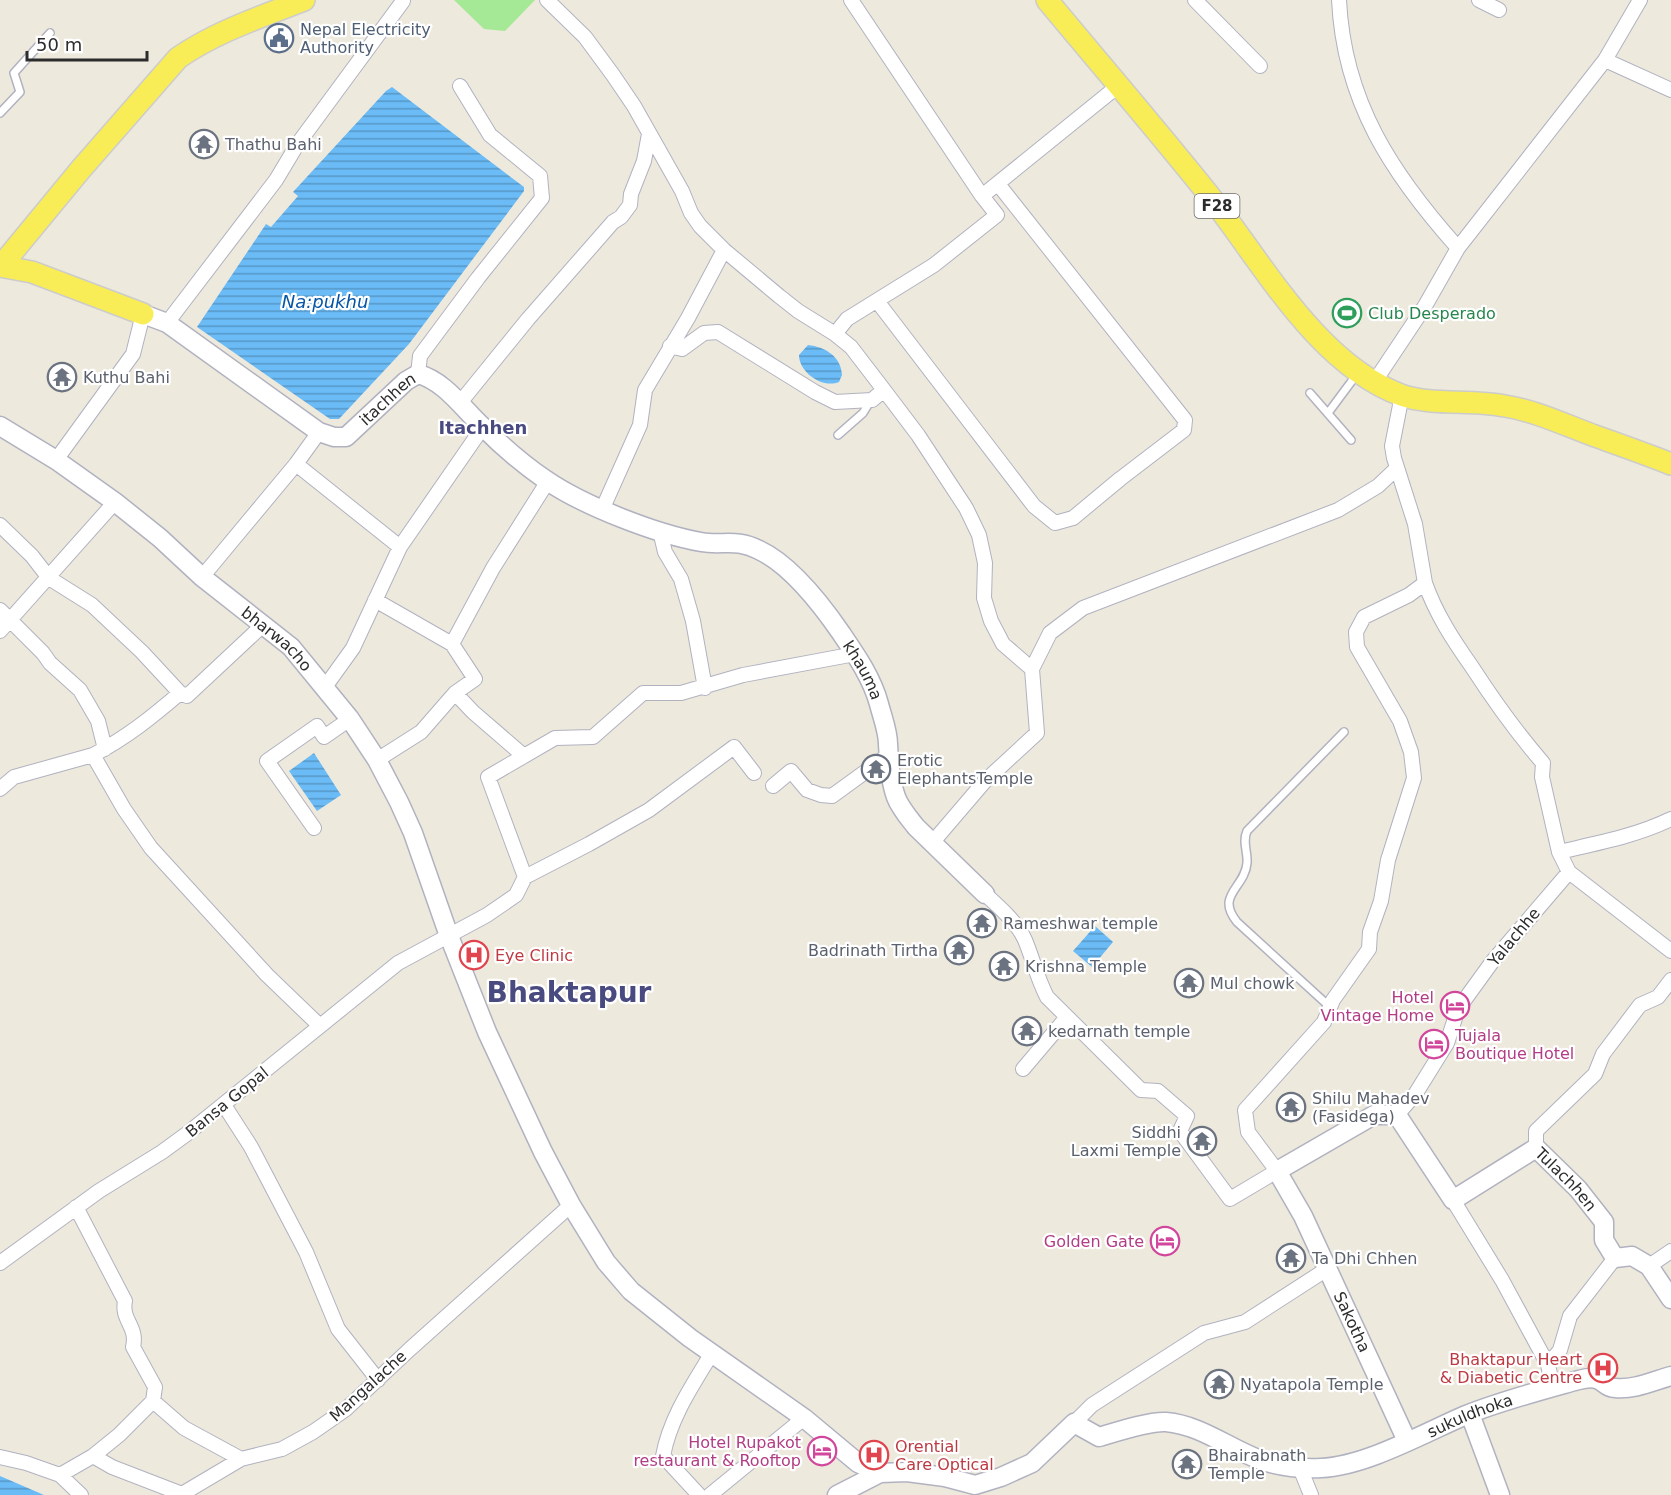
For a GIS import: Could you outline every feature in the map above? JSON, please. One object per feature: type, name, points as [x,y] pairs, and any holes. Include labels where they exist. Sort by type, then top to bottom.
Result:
[{"type":"main road","points":[[143,314],[32,272],[0,266],[178,58],[196,45],[223,32],[304,0]]},
{"type":"main road","name":"F28","points":[[1047,0],[1209,195],[1279,290],[1308,325],[1329,347],[1367,376],[1402,395],[1505,406],[1544,417],[1671,464]]},
{"type":"main road","name":"itachhen","points":[[143,314],[167,323],[319,432],[334,437],[346,437],[406,381],[418,374],[428,376],[442,386],[514,456],[548,481],[602,510],[660,531]]},
{"type":"main road","name":"bharwacho","points":[[0,426],[56,460],[115,502],[160,538],[202,577],[291,648],[325,687],[377,760],[413,833],[449,936],[487,1032],[543,1152],[571,1205],[606,1262],[631,1291],[690,1338],[804,1418],[858,1462],[880,1473]]},
{"type":"main road","name":"khauma","points":[[660,531],[703,542],[730,542],[759,550],[804,586],[829,617],[872,682],[888,743],[887,756],[896,797],[907,816],[986,894]]},
{"type":"main road","points":[[1277,1171],[1374,1115],[1397,1114],[1453,1200]]},
{"type":"main road","name":"Tulachhen","points":[[1453,1200],[1536,1148],[1578,1189],[1604,1222],[1604,1240],[1616,1258]]},
{"type":"main road","name":"Sakotha","points":[[1277,1171],[1303,1216],[1407,1441]]},
{"type":"main road","points":[[1616,1258],[1632,1256],[1649,1266],[1671,1299]]},
{"type":"main road","name":"sukuldhoka","points":[[1074,1423],[1099,1437],[1164,1422],[1208,1434],[1279,1466],[1325,1468],[1353,1463],[1470,1414],[1553,1387],[1589,1378],[1598,1379],[1605,1386],[1629,1388],[1671,1376]]},
{"type":"main road","points":[[1470,1414],[1500,1495]]},
{"type":"main road","points":[[837,1495],[880,1473],[907,1472],[945,1477],[975,1485],[1001,1477],[1032,1463],[1074,1423]]},
{"type":"street","points":[[547,0],[585,37],[629,98],[682,191],[699,226],[724,250],[798,311],[835,334],[850,347],[918,435],[966,508],[979,535],[985,563],[984,598],[991,621],[1003,644],[1032,669]]},
{"type":"street","points":[[835,334],[847,319],[934,265],[997,215],[851,0]]},
{"type":"street","points":[[1195,0],[1260,66]]},
{"type":"street","points":[[1339,0],[1343,45],[1355,90],[1371,127],[1411,192],[1458,248]]},
{"type":"street","points":[[1479,0],[1499,10]]},
{"type":"street","points":[[1367,376],[1425,306],[1458,248],[1605,60],[1640,0]]},
{"type":"street","points":[[167,323],[276,180],[297,145],[403,2]]},
{"type":"street","points":[[1605,60],[1671,90]]},
{"type":"street","points":[[982,196],[1118,86]]},
{"type":"street","points":[[418,374],[420,356],[542,198],[540,176],[490,135],[460,87]]},
{"type":"street","points":[[459,404],[573,266],[630,205],[631,194],[644,161],[650,134]]},
{"type":"street","points":[[877,301],[1034,506],[1055,523],[1073,518],[1184,430],[1185,420],[998,183]]},
{"type":"street","points":[[602,510],[640,425],[645,390],[688,318],[724,250]]},
{"type":"street","points":[[56,460],[133,354],[143,314]]},
{"type":"street","points":[[670,346],[682,349],[704,333],[718,332],[835,402],[872,400],[884,390]]},
{"type":"street","points":[[1402,395],[1392,446],[1415,524],[1425,583],[1432,606],[1502,712],[1543,764],[1542,777],[1559,852],[1569,872],[1671,951]]},
{"type":"street","points":[[325,687],[353,648],[400,547],[483,428]]},
{"type":"street","points":[[202,577],[296,464],[319,432]]},
{"type":"street","points":[[296,464],[400,547]]},
{"type":"street","points":[[932,843],[985,781],[1037,733],[1032,669],[1050,633],[1083,608],[1338,510],[1378,486],[1397,468]]},
{"type":"street","points":[[452,644],[493,568],[548,481]]},
{"type":"street","points":[[0,630],[115,502]]},
{"type":"street","points":[[0,525],[32,556],[49,578],[92,605],[142,652],[180,693],[187,696],[262,626]]},
{"type":"street","points":[[660,531],[665,552],[681,579],[690,611],[705,687]]},
{"type":"street","points":[[986,894],[1006,914],[1024,938],[1037,978],[1047,996],[1141,1090],[1158,1091],[1187,1116],[1180,1131],[1230,1199],[1277,1171],[1248,1132],[1245,1110],[1324,1022],[1330,1007],[1369,949],[1370,932],[1381,901],[1388,860],[1414,778],[1410,752],[1400,721],[1357,647],[1356,632],[1364,617],[1409,596],[1425,583]]},
{"type":"street","points":[[375,600],[452,644],[476,679],[454,693],[421,732],[377,760]]},
{"type":"street","points":[[0,610],[50,663],[80,690],[98,721],[99,752],[124,809],[151,848],[267,975],[320,1026]]},
{"type":"street","points":[[754,773],[734,747],[649,810],[525,877],[488,777],[555,738],[593,737],[643,693],[681,693],[752,673],[855,654]]},
{"type":"street","points":[[0,789],[14,777],[99,752],[147,722],[180,693]]},
{"type":"street","points":[[454,693],[472,712],[524,756]]},
{"type":"street","points":[[314,828],[267,761],[317,726],[324,737],[350,719]]},
{"type":"street","points":[[773,786],[791,771],[807,790],[821,795],[832,795],[887,756]]},
{"type":"street","points":[[1559,852],[1630,835],[1671,819]]},
{"type":"street","name":"Yalachhe","points":[[1397,1114],[1416,1093],[1447,1043],[1458,1009],[1492,962],[1569,872]]},
{"type":"street","name":"Bansa Gopal","points":[[2,1255],[162,1152],[224,1105],[398,963],[487,915],[516,895],[525,877]]},
{"type":"street","points":[[1536,1148],[1536,1131],[1595,1074],[1603,1054],[1640,1005],[1658,997],[1671,980]]},
{"type":"street","points":[[1023,1069],[1067,1017]]},
{"type":"street","points":[[224,1105],[251,1147],[300,1242],[338,1329],[378,1380]]},
{"type":"street","points":[[1453,1200],[1502,1280],[1548,1365],[1553,1387]]},
{"type":"street","name":"Mangalache","points":[[93,1456],[112,1467],[182,1494],[241,1460],[282,1449],[313,1432],[346,1409],[571,1205]]},
{"type":"street","points":[[60,1475],[93,1456],[119,1435],[153,1401],[155,1387],[133,1347],[135,1336],[123,1310],[125,1301],[76,1207]]},
{"type":"street","points":[[1649,1266],[1671,1251]]},
{"type":"street","points":[[1548,1365],[1560,1350],[1570,1316],[1616,1258]]},
{"type":"street","points":[[1074,1423],[1092,1405],[1204,1333],[1245,1322],[1327,1269]]},
{"type":"street","points":[[699,1495],[663,1456],[665,1444],[679,1408],[712,1353]]},
{"type":"street","points":[[153,1401],[184,1428],[241,1460]]},
{"type":"street","points":[[710,1495],[804,1418]]},
{"type":"street","points":[[0,1457],[60,1475],[81,1495]]},
{"type":"street","points":[[1300,1468],[1311,1495]]},
{"type":"lane","points":[[0,113],[20,92],[14,73],[50,33]]},
{"type":"lane","points":[[1328,413],[1367,376]]},
{"type":"lane","points":[[1310,393],[1351,440]]},
{"type":"lane","points":[[838,435],[863,413],[872,400]]},
{"type":"lane","points":[[1330,1007],[1238,922],[1229,912],[1228,903],[1247,867],[1244,837],[1247,831],[1344,732]]},
{"type":"green space","points":[[454,0],[535,0],[505,31],[484,29]]},
{"type":"water","name":"Na:pukhu","points":[[392,87],[524,187],[524,191],[409,344],[339,419],[330,419],[197,327],[266,224],[271,227],[298,196],[293,192]]},
{"type":"water","points":[[808,345],[826,350],[835,358],[841,368],[842,375],[839,382],[826,383],[807,373],[799,355]]},
{"type":"water","points":[[314,753],[341,795],[317,811],[289,771]]},
{"type":"water","points":[[1095,926],[1113,942],[1092,967],[1073,951]]},
{"type":"water","points":[[0,1476],[44,1495],[0,1495]]},
{"type":"place","name":"Nepal Electricity Authority","points":[[279,38]]},
{"type":"place","name":"Thathu Bahi","points":[[204,144]]},
{"type":"place","name":"Club Desperado","points":[[1347,313]]},
{"type":"place","name":"Kuthu Bahi","points":[[62,377]]},
{"type":"place","name":"Erotic ElephantsTemple","points":[[876,769]]},
{"type":"place","name":"Rameshwar temple","points":[[982,923]]},
{"type":"place","name":"Badrinath Tirtha","points":[[959,950]]},
{"type":"place","name":"Eye Clinic","points":[[474,955]]},
{"type":"place","name":"Krishna Temple","points":[[1004,966]]},
{"type":"place","name":"Mul chowk","points":[[1189,983]]},
{"type":"place","name":"Hotel Vintage Home","points":[[1455,1006]]},
{"type":"place","name":"kedarnath temple","points":[[1027,1031]]},
{"type":"place","name":"Tujala Boutique Hotel","points":[[1434,1044]]},
{"type":"place","name":"Shilu Mahadev (Fasidega)","points":[[1291,1107]]},
{"type":"place","name":"Siddhi Laxmi Temple","points":[[1202,1141]]},
{"type":"place","name":"Golden Gate","points":[[1165,1241]]},
{"type":"place","name":"Ta Dhi Chhen","points":[[1291,1258]]},
{"type":"place","name":"Bhaktapur Heart & Diabetic Centre","points":[[1603,1368]]},
{"type":"place","name":"Nyatapola Temple","points":[[1219,1384]]},
{"type":"place","name":"Hotel Rupakot restaurant & Rooftop","points":[[822,1451]]},
{"type":"place","name":"Orential Care Optical","points":[[874,1455]]},
{"type":"place","name":"Bhairabnath Temple","points":[[1187,1464]]},
{"type":"district","name":"Itachhen","points":[[483,427]]},
{"type":"district","name":"Bhaktapur","points":[[569,992]]}]
